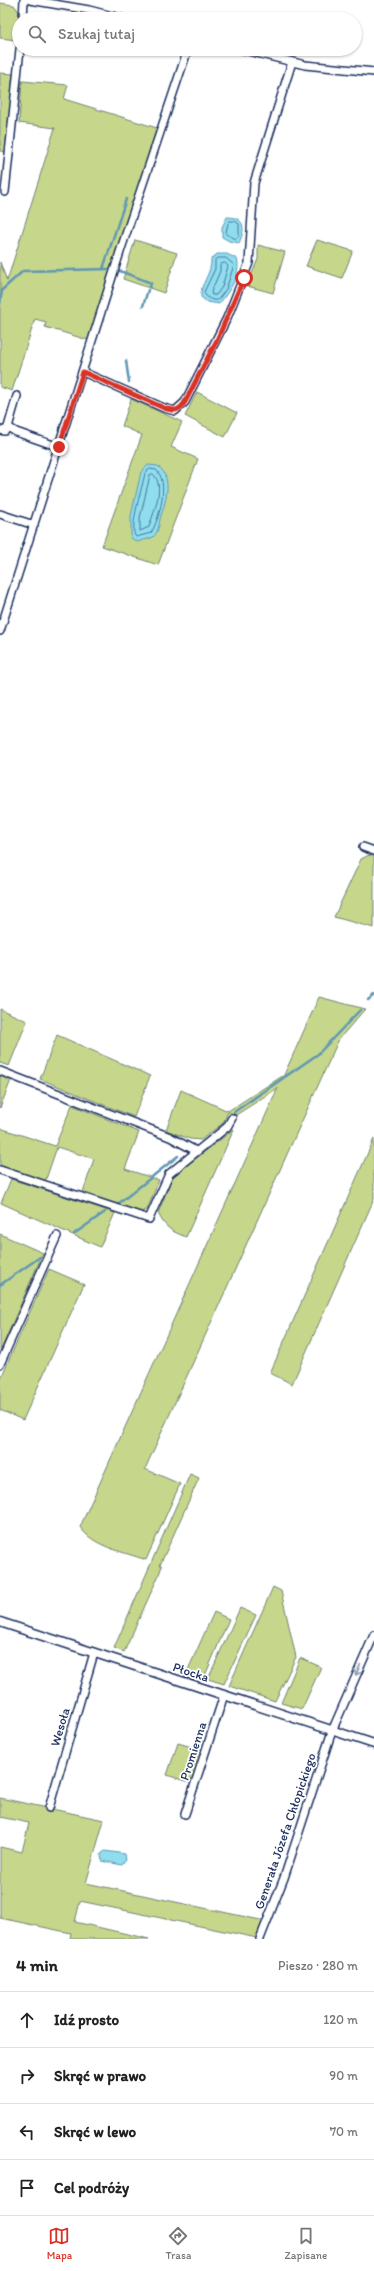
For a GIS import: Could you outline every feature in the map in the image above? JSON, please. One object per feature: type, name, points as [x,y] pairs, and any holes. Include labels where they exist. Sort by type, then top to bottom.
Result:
[{"type":"street","points":[[23,12],[24,0]]},
{"type":"street","points":[[30,0],[78,7],[97,12]]},
{"type":"street","points":[[5,192],[19,56]]},
{"type":"street","points":[[0,631],[124,242],[186,56]]},
{"type":"street","points":[[268,56],[320,68],[374,72]]},
{"type":"street","points":[[83,372],[164,408],[175,411],[185,402],[227,318],[249,263],[254,183],[292,62]]},
{"type":"street","points":[[0,430],[5,431],[8,427],[17,396]]},
{"type":"street","points":[[8,427],[16,432],[59,447]]},
{"type":"street","points":[[0,514],[34,525]]},
{"type":"street","points":[[363,847],[374,851]]},
{"type":"street","points":[[0,1071],[177,1140],[196,1151]]},
{"type":"street","points":[[0,1170],[149,1219],[168,1174],[227,1127],[232,1118]]},
{"type":"street","points":[[0,1364],[57,1236]]},
{"type":"street","name":"Płocka","points":[[0,1622],[374,1744]]},
{"type":"street","name":"Generała Józefa Chłopickiego","points":[[260,1939],[284,1878],[332,1731],[374,1635]]},
{"type":"street","name":"Wesoła","points":[[49,1808],[94,1653]]},
{"type":"street","name":"Promienna","points":[[186,1814],[224,1695]]},
{"type":"green space","points":[[0,3],[14,5],[19,12],[12,12],[12,40],[0,38]]},
{"type":"green space","points":[[0,73],[13,74],[6,152],[0,151]]},
{"type":"green space","points":[[22,81],[68,85],[64,99],[157,128],[88,340],[45,327],[46,322],[35,319],[12,391],[0,387],[0,262],[7,281],[55,128],[19,123]]},
{"type":"green space","points":[[135,240],[177,253],[164,293],[123,279]]},
{"type":"green space","points":[[317,240],[353,251],[342,278],[306,266]]},
{"type":"green space","points":[[258,245],[285,252],[273,293],[247,286],[258,259]]},
{"type":"green space","points":[[197,392],[237,413],[225,437],[185,416]]},
{"type":"green space","points":[[131,399],[182,422],[171,447],[198,459],[158,565],[102,546],[142,435],[122,426]]},
{"type":"green space","points":[[369,855],[374,856],[374,928],[334,917],[361,859]]},
{"type":"green space","points":[[319,997],[365,1009],[339,1039],[145,1469],[180,1484],[146,1560],[110,1548],[93,1539],[80,1527],[278,1088],[236,1115],[228,1112],[223,1123],[201,1140],[190,1139],[166,1130],[181,1090],[228,1111],[284,1075]]},
{"type":"green space","points":[[0,1009],[27,1021],[9,1066],[0,1063]]},
{"type":"green space","points":[[57,1035],[150,1076],[134,1117],[40,1079]]},
{"type":"green space","points":[[0,1076],[11,1080],[0,1108]]},
{"type":"green space","points":[[72,1105],[139,1132],[125,1169],[159,1180],[147,1210],[137,1214],[82,1195],[94,1159],[57,1147],[45,1182],[0,1168],[0,1128],[55,1146]]},
{"type":"green space","points":[[234,1129],[186,1237],[172,1231],[166,1226],[158,1213],[173,1176]]},
{"type":"green space","points":[[374,1139],[374,1199],[292,1384],[270,1373]]},
{"type":"green space","points":[[11,1179],[115,1213],[100,1247],[1,1203]]},
{"type":"green space","points":[[0,1234],[43,1253],[0,1352]]},
{"type":"green space","points":[[49,1269],[84,1284],[23,1420],[0,1410],[0,1380]]},
{"type":"green space","points":[[190,1474],[199,1478],[160,1565],[162,1566],[158,1577],[124,1652],[114,1648]]},
{"type":"green space","points":[[273,1587],[281,1591],[296,1657],[275,1701],[229,1686]]},
{"type":"green space","points":[[240,1608],[256,1615],[224,1684],[208,1679]]},
{"type":"green space","points":[[214,1612],[229,1619],[204,1678],[187,1672]]},
{"type":"green space","points":[[300,1658],[321,1667],[302,1709],[281,1703]]},
{"type":"green space","points":[[178,1743],[202,1750],[191,1783],[167,1775]]},
{"type":"green space","points":[[0,1798],[104,1820],[86,1883],[265,1921],[257,1938],[80,1901],[75,1922],[149,1939],[70,1939],[71,1933],[0,1918],[0,1847],[22,1852],[29,1823],[0,1817]]},
{"type":"water","points":[[227,217],[237,219],[241,222],[243,233],[239,243],[229,241],[222,237],[222,227]]},
{"type":"water","points":[[217,254],[227,254],[237,259],[238,265],[236,277],[219,304],[207,302],[201,297],[202,288],[210,270],[211,259]]},
{"type":"water","points":[[148,465],[158,466],[163,471],[167,484],[166,499],[155,535],[151,538],[138,542],[131,538],[131,516],[141,472]]},
{"type":"water","points":[[105,1851],[125,1854],[126,1860],[122,1865],[102,1861],[101,1854]]},
{"type":"waterway","points":[[103,269],[126,199]]},
{"type":"waterway","points":[[0,304],[2,290],[23,271],[110,269]]},
{"type":"waterway","points":[[120,271],[151,283],[150,287]]},
{"type":"waterway","points":[[143,306],[148,290]]},
{"type":"waterway","points":[[126,361],[129,382]]},
{"type":"waterway","points":[[368,1000],[374,995]]},
{"type":"waterway","points":[[234,1112],[318,1054],[360,1010]]},
{"type":"waterway","points":[[118,1204],[178,1156]]},
{"type":"waterway","points":[[74,1234],[105,1212]]},
{"type":"waterway","points":[[0,1285],[40,1257]]},
{"type":"route","points":[[59,447],[83,372],[164,408],[175,411],[179,410],[185,402],[217,340],[244,278]]}]
